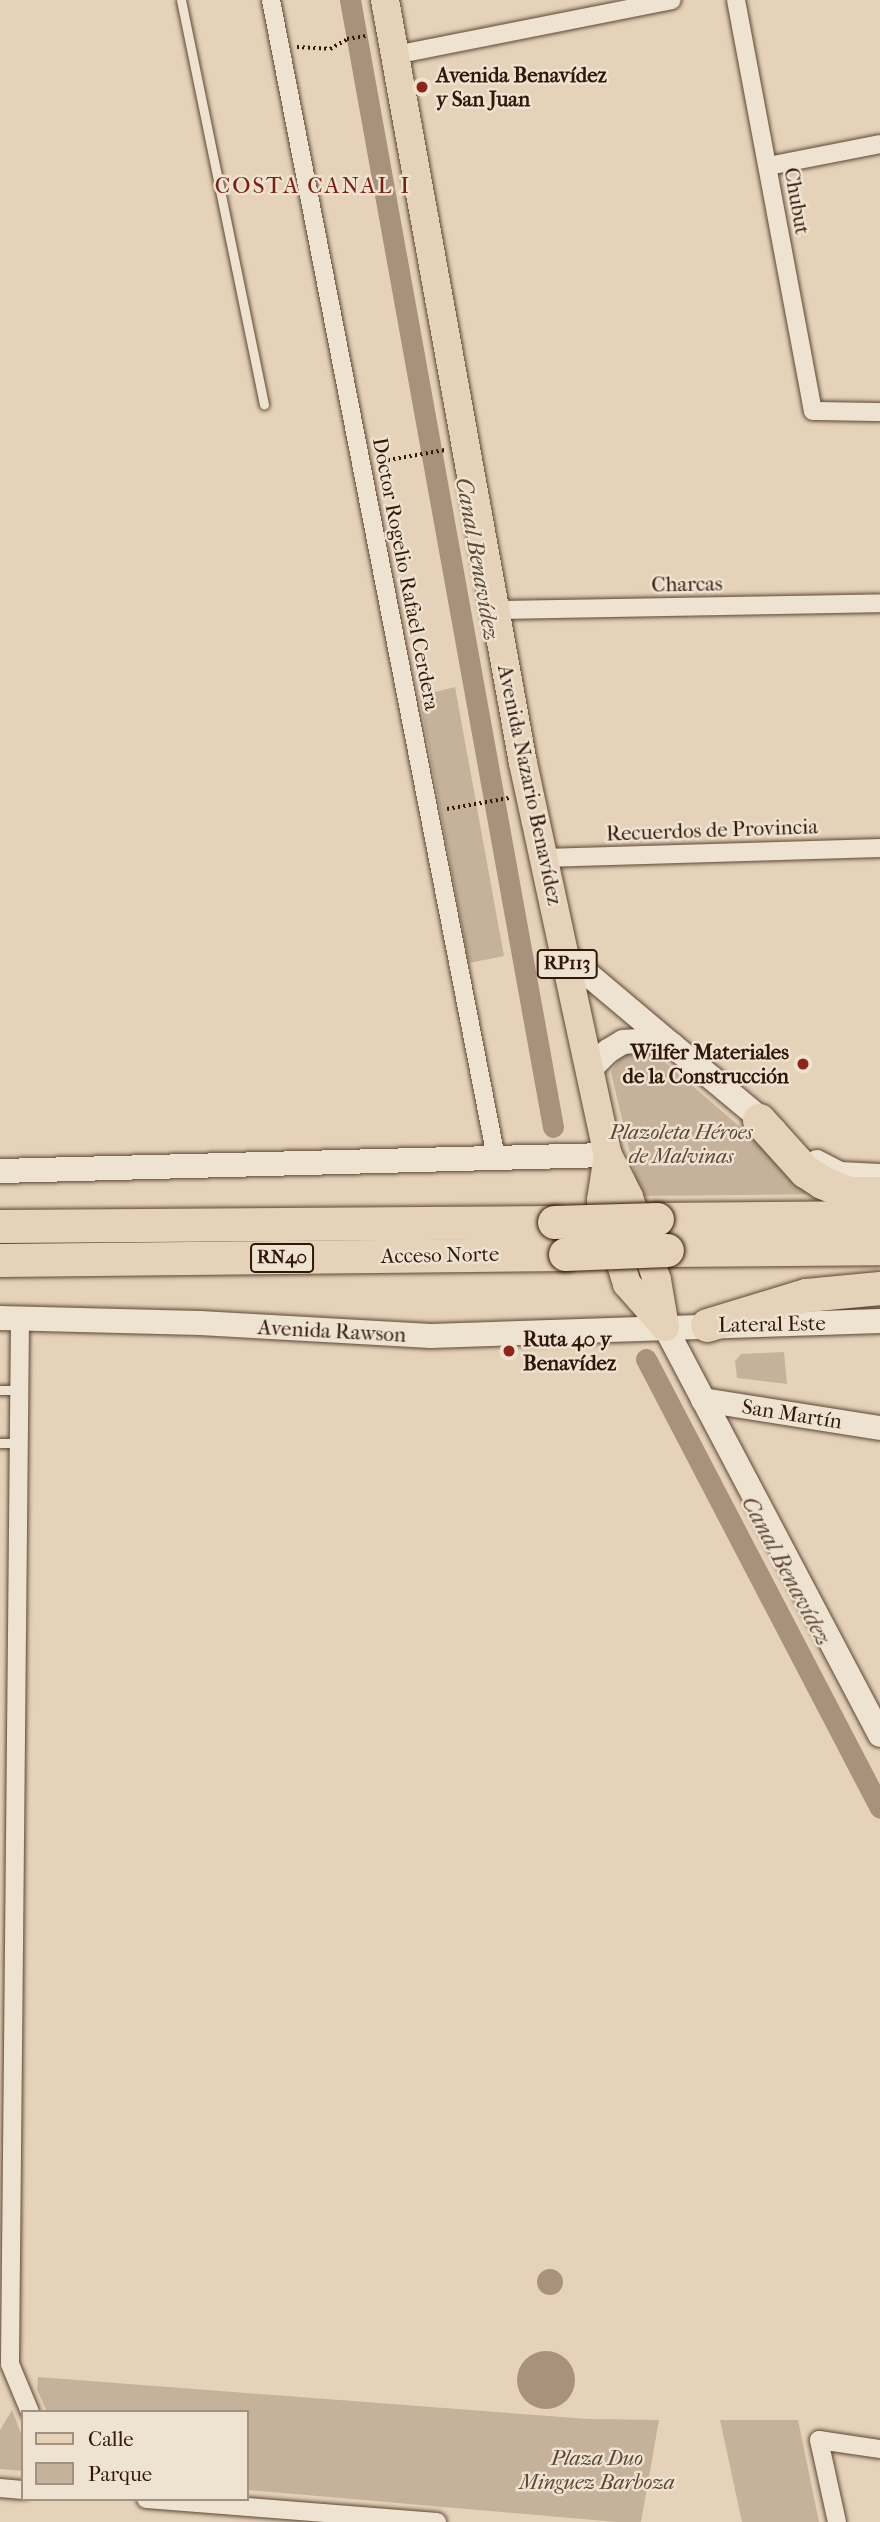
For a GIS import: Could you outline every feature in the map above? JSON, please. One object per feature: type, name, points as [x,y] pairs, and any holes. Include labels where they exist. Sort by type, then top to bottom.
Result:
[{"type":"highway","points":[[759,1120],[805,1171],[822,1182],[848,1193],[880,1193]]},
{"type":"highway","name":"Acceso Norte","points":[[0,1259],[565,1254],[662,1235],[880,1217]]},
{"type":"highway","name":"Acceso Norte","points":[[0,1226],[554,1222],[662,1235],[880,1248]]},
{"type":"highway","points":[[707,1325],[806,1296],[880,1288]]},
{"type":"main road","name":"Avenida Nazario Benavídez","points":[[385,0],[523,762],[608,1155],[629,1197],[657,1280],[665,1327]]},
{"type":"street","name":"Doctor Rogelio Rafael Cerdera","points":[[271,0],[496,1157]]},
{"type":"street","points":[[395,55],[672,0]]},
{"type":"street","name":"Chubut","points":[[736,0],[813,411],[880,412]]},
{"type":"street","points":[[768,166],[880,144]]},
{"type":"street","name":"Charcas","points":[[495,610],[880,603]]},
{"type":"street","name":"Recuerdos de Provincia","points":[[544,858],[880,848]]},
{"type":"street","points":[[565,955],[759,1120],[829,1169],[840,1174],[880,1176]]},
{"type":"street","points":[[590,1070],[608,1051],[623,1042],[650,1040],[672,1045]]},
{"type":"street","points":[[0,1171],[608,1155]]},
{"type":"street","points":[[10,1319],[19,1390],[19,1443],[5,2272],[10,2364],[29,2410]]},
{"type":"street","name":"Avenida Rawson","points":[[10,1319],[200,1323],[431,1336],[518,1336],[665,1327]]},
{"type":"street","name":"Lateral Este","points":[[665,1327],[880,1321]]},
{"type":"street","name":"Avenida Nazario Benavídez","points":[[665,1327],[880,1735]]},
{"type":"street","name":"San Martín","points":[[703,1400],[880,1428]]},
{"type":"street","points":[[0,2381],[10,2364]]},
{"type":"street","points":[[837,2522],[820,2440],[880,2449]]},
{"type":"street","points":[[0,2488],[21,2490]]},
{"type":"street","points":[[162,2501],[279,2516],[437,2522]]},
{"type":"lane","points":[[181,0],[264,405]]},
{"type":"lane","points":[[0,1390],[19,1390]]},
{"type":"lane","points":[[0,1443],[19,1443]]},
{"type":"path","points":[[292,47],[330,49],[347,39],[366,36]]},
{"type":"path","points":[[372,463],[440,451]]},
{"type":"path","points":[[438,811],[503,799]]},
{"type":"green space","points":[[455,687],[504,956],[469,963],[419,696]]},
{"type":"green space","name":"Plazoleta Héroes de Malvinas","points":[[624,1052],[653,1052],[768,1151],[829,1194],[640,1196],[611,1072]]},
{"type":"green space","points":[[784,1352],[787,1384],[737,1378],[735,1361],[741,1354]]},
{"type":"green space","name":"Plaza Duo Minguez Barboza","points":[[38,2377],[588,2419],[659,2420],[641,2522],[617,2522],[248,2490],[248,2410],[46,2410],[37,2389]]},
{"type":"green space","points":[[12,2410],[21,2433],[21,2471],[0,2469],[0,2430]]},
{"type":"green space","points":[[720,2420],[798,2420],[819,2522],[742,2522]]},
{"type":"shaded area","points":[[550,2269],[559,2273],[563,2282],[559,2291],[550,2295],[541,2291],[537,2282],[541,2273]]},
{"type":"shaded area","points":[[540,2351],[552,2351],[567,2359],[575,2374],[575,2386],[567,2401],[552,2409],[540,2409],[525,2401],[517,2386],[517,2374],[525,2359]]},
{"type":"waterway","name":"Canal Benavídez","points":[[350,0],[553,1127]]},
{"type":"waterway","name":"Canal Benavídez","points":[[646,1359],[880,1808]]},
{"type":"place","name":"Avenida Benavídez y San Juan","points":[[422,87]]},
{"type":"place","name":"Wilfer Materiales de la Construcción","points":[[803,1064]]},
{"type":"place","name":"Ruta 40 y Benavídez","points":[[509,1351]]},
{"type":"district","name":"COSTA CANAL I","points":[[313,186]]}]
